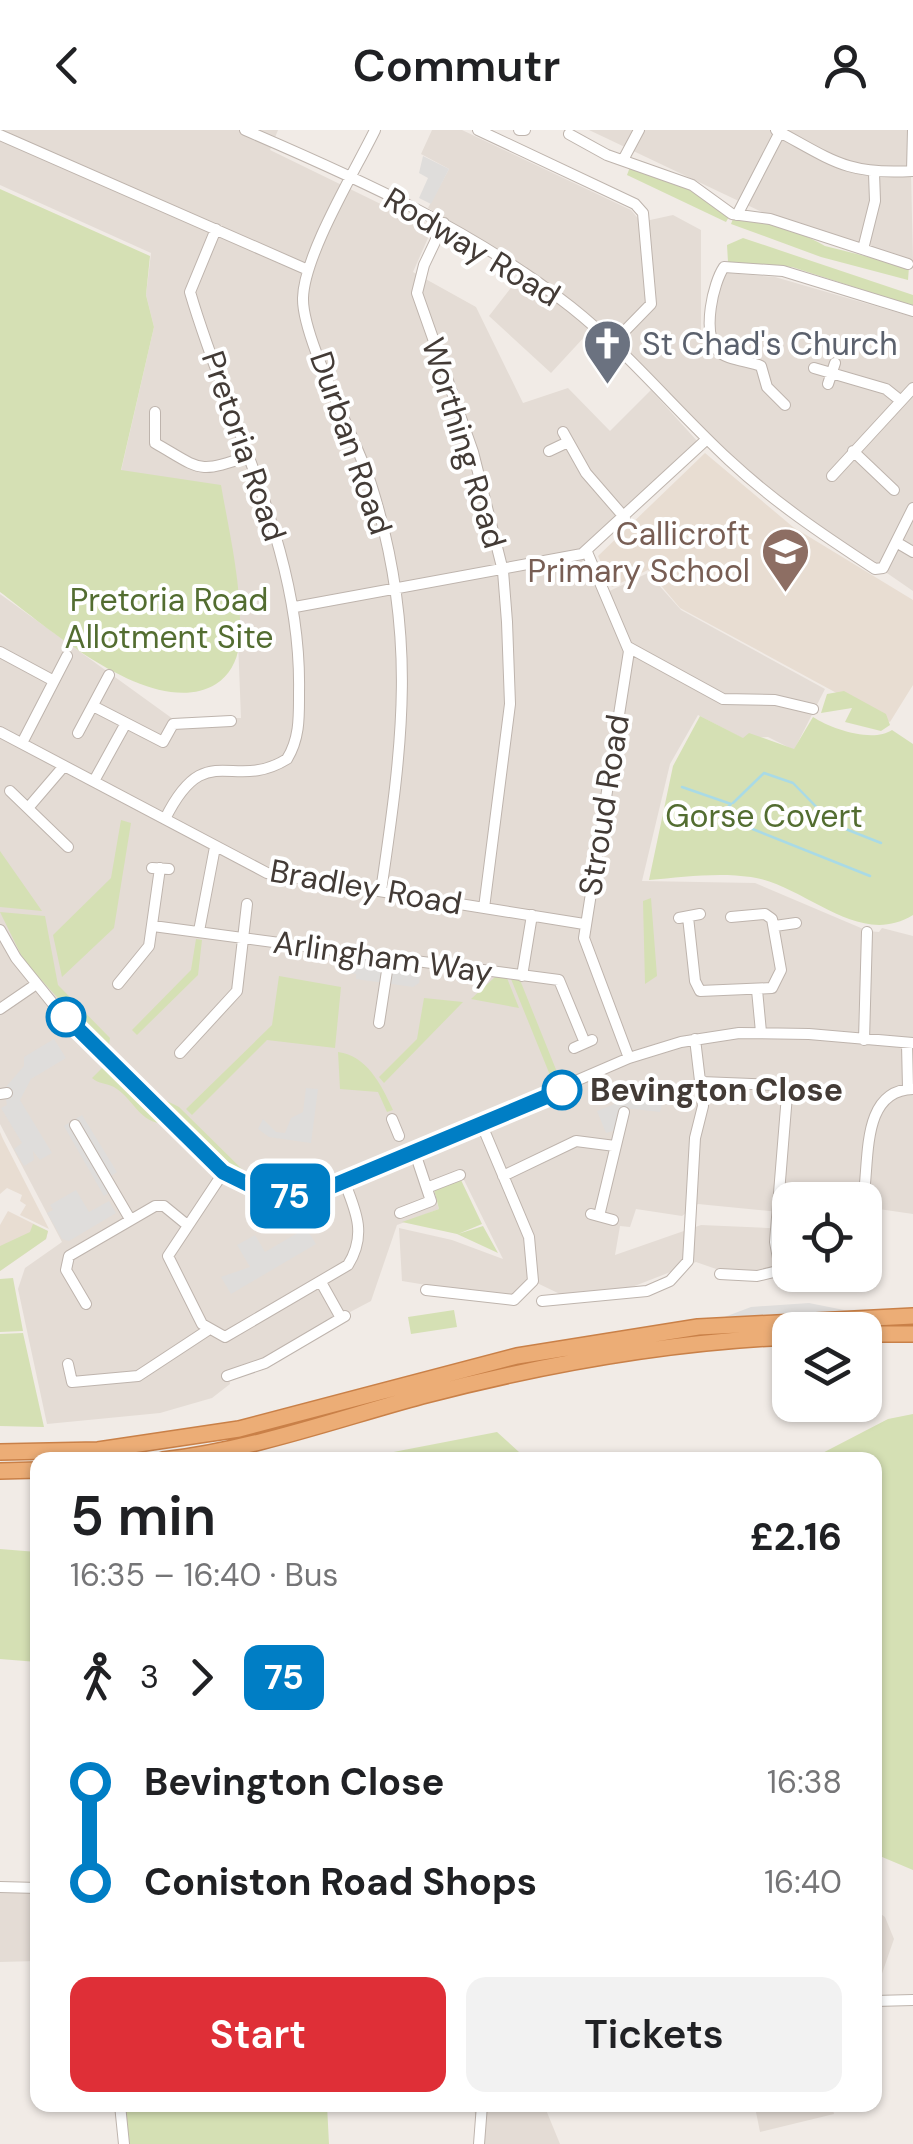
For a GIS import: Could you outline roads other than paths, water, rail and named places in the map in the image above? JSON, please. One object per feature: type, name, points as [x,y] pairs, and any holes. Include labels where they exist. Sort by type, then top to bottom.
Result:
[{"type":"highway","points":[[0,1452],[98,1450],[239,1429],[517,1356],[698,1327],[913,1316]]},
{"type":"highway","points":[[882,1334],[913,1334]]},
{"type":"highway","points":[[209,1452],[526,1372],[700,1344],[772,1338]]},
{"type":"highway","points":[[0,1470],[30,1470]]},
{"type":"street","name":"Rodway Road","points":[[245,130],[353,177],[444,223],[540,284],[614,343],[707,439],[780,505],[874,569],[884,568],[896,542]]},
{"type":"street","points":[[278,142],[284,130]]},
{"type":"street","name":"Durban Road","points":[[375,130],[308,270],[303,303],[371,483],[397,591],[405,686],[381,891]]},
{"type":"street","points":[[478,130],[635,204],[643,214],[651,304],[614,343]]},
{"type":"street","points":[[623,160],[639,130]]},
{"type":"street","points":[[736,215],[785,132],[845,168],[874,173],[912,171],[913,130]]},
{"type":"street","points":[[0,134],[308,270]]},
{"type":"street","points":[[569,134],[623,160],[692,185],[736,215],[770,219],[908,264]]},
{"type":"street","points":[[863,249],[875,200],[874,173]]},
{"type":"street","name":"Worthing Road","points":[[444,223],[424,265],[417,293],[473,452],[503,571],[510,704],[484,908]]},
{"type":"street","name":"Pretoria Road","points":[[165,819],[178,792],[196,775],[269,767],[287,759],[293,750],[300,677],[295,607],[284,560],[190,292],[216,229]]},
{"type":"street","points":[[785,405],[767,388],[761,366],[721,354],[714,344],[710,292],[724,267],[782,271],[913,311]]},
{"type":"street","points":[[814,368],[909,396]]},
{"type":"street","points":[[832,476],[909,396]]},
{"type":"street","points":[[155,412],[150,447],[200,470],[248,456]]},
{"type":"street","points":[[550,451],[566,437],[593,482],[625,518]]},
{"type":"street","points":[[295,607],[397,591],[587,552],[707,439]]},
{"type":"street","points":[[853,451],[894,490]]},
{"type":"street","points":[[913,508],[896,542],[913,552]]},
{"type":"street","points":[[587,552],[628,646],[723,699],[776,700],[813,709]]},
{"type":"street","name":"Stroud Road","points":[[628,646],[584,924],[588,958],[629,1058]]},
{"type":"street","points":[[0,652],[54,681]]},
{"type":"street","points":[[22,743],[67,656]]},
{"type":"street","points":[[78,734],[109,675]]},
{"type":"street","points":[[93,706],[163,742],[173,724],[231,721]]},
{"type":"street","points":[[94,781],[126,723]]},
{"type":"street","name":"Bradley Road","points":[[0,732],[267,873],[584,924]]},
{"type":"street","points":[[28,808],[64,766]]},
{"type":"street","points":[[11,791],[68,847]]},
{"type":"street","points":[[199,931],[215,846]]},
{"type":"street","points":[[118,984],[142,960],[153,926],[160,869]]},
{"type":"street","name":"Arlingham Way","points":[[180,1053],[233,998],[247,904]]},
{"type":"street","points":[[689,916],[695,981],[700,990],[772,988],[780,978],[775,926],[765,914],[731,917]]},
{"type":"street","name":"Arlingham Way","points":[[522,976],[532,915]]},
{"type":"street","points":[[775,926],[796,922]]},
{"type":"street","name":"Arlingham Way","points":[[153,926],[559,980],[584,1044]]},
{"type":"street","points":[[0,930],[35,984],[223,1172],[252,1190],[276,1196],[311,1194],[415,1153],[629,1058],[694,1039],[761,1032],[910,1044],[910,1088],[883,1097],[874,1114],[868,1182]]},
{"type":"street","points":[[864,1040],[861,947],[867,932]]},
{"type":"street","points":[[378,1023],[388,958]]},
{"type":"street","points":[[0,1009],[35,984]]},
{"type":"street","points":[[757,990],[761,1032]]},
{"type":"street","points":[[548,1298],[647,1291],[670,1281],[688,1261],[692,1225],[688,1206],[695,1138],[703,1106],[694,1039]]},
{"type":"street","points":[[702,1082],[775,1085],[787,1095],[776,1182]]},
{"type":"street","points":[[612,1220],[595,1215],[619,1116]]},
{"type":"street","points":[[392,1119],[399,1136]]},
{"type":"street","points":[[431,1294],[514,1300],[534,1281],[534,1254],[529,1237],[481,1123]]},
{"type":"street","points":[[75,1125],[130,1219]]},
{"type":"street","points":[[503,1176],[576,1140],[614,1146]]},
{"type":"street","points":[[400,1213],[431,1200],[415,1153]]},
{"type":"street","points":[[223,1172],[169,1250],[168,1263],[208,1330],[231,1336],[322,1284],[348,1264],[358,1245],[358,1219],[344,1181]]},
{"type":"street","points":[[429,1188],[460,1175]]},
{"type":"street","points":[[86,1304],[66,1260],[159,1205],[186,1224]]},
{"type":"street","points":[[720,1274],[757,1276],[772,1272]]},
{"type":"street","points":[[232,1377],[265,1363],[343,1317],[322,1284]]},
{"type":"street","points":[[68,1364],[72,1382],[135,1376],[208,1330]]},
{"type":"street","points":[[0,1887],[30,1888]]},
{"type":"street","points":[[882,2001],[913,2000]]},
{"type":"street","points":[[121,2112],[124,2144]]},
{"type":"street","points":[[479,2144],[481,2112]]},
{"type":"waterway","points":[[733,803],[764,773],[793,783],[833,824],[881,843]]},
{"type":"waterway","points":[[682,787],[731,804],[724,811],[750,828],[870,876]]},
{"type":"place","name":"St Chad's Church","points":[[607,386]]},
{"type":"place","name":"Callicroft Primary School","points":[[785,594]]},
{"type":"place","name":"Bevington Close","points":[[562,1090]]},
{"type":"park label","name":"Pretoria Road Allotment Site","points":[[169,618]]},
{"type":"park label","name":"Gorse Covert","points":[[764,816]]}]
